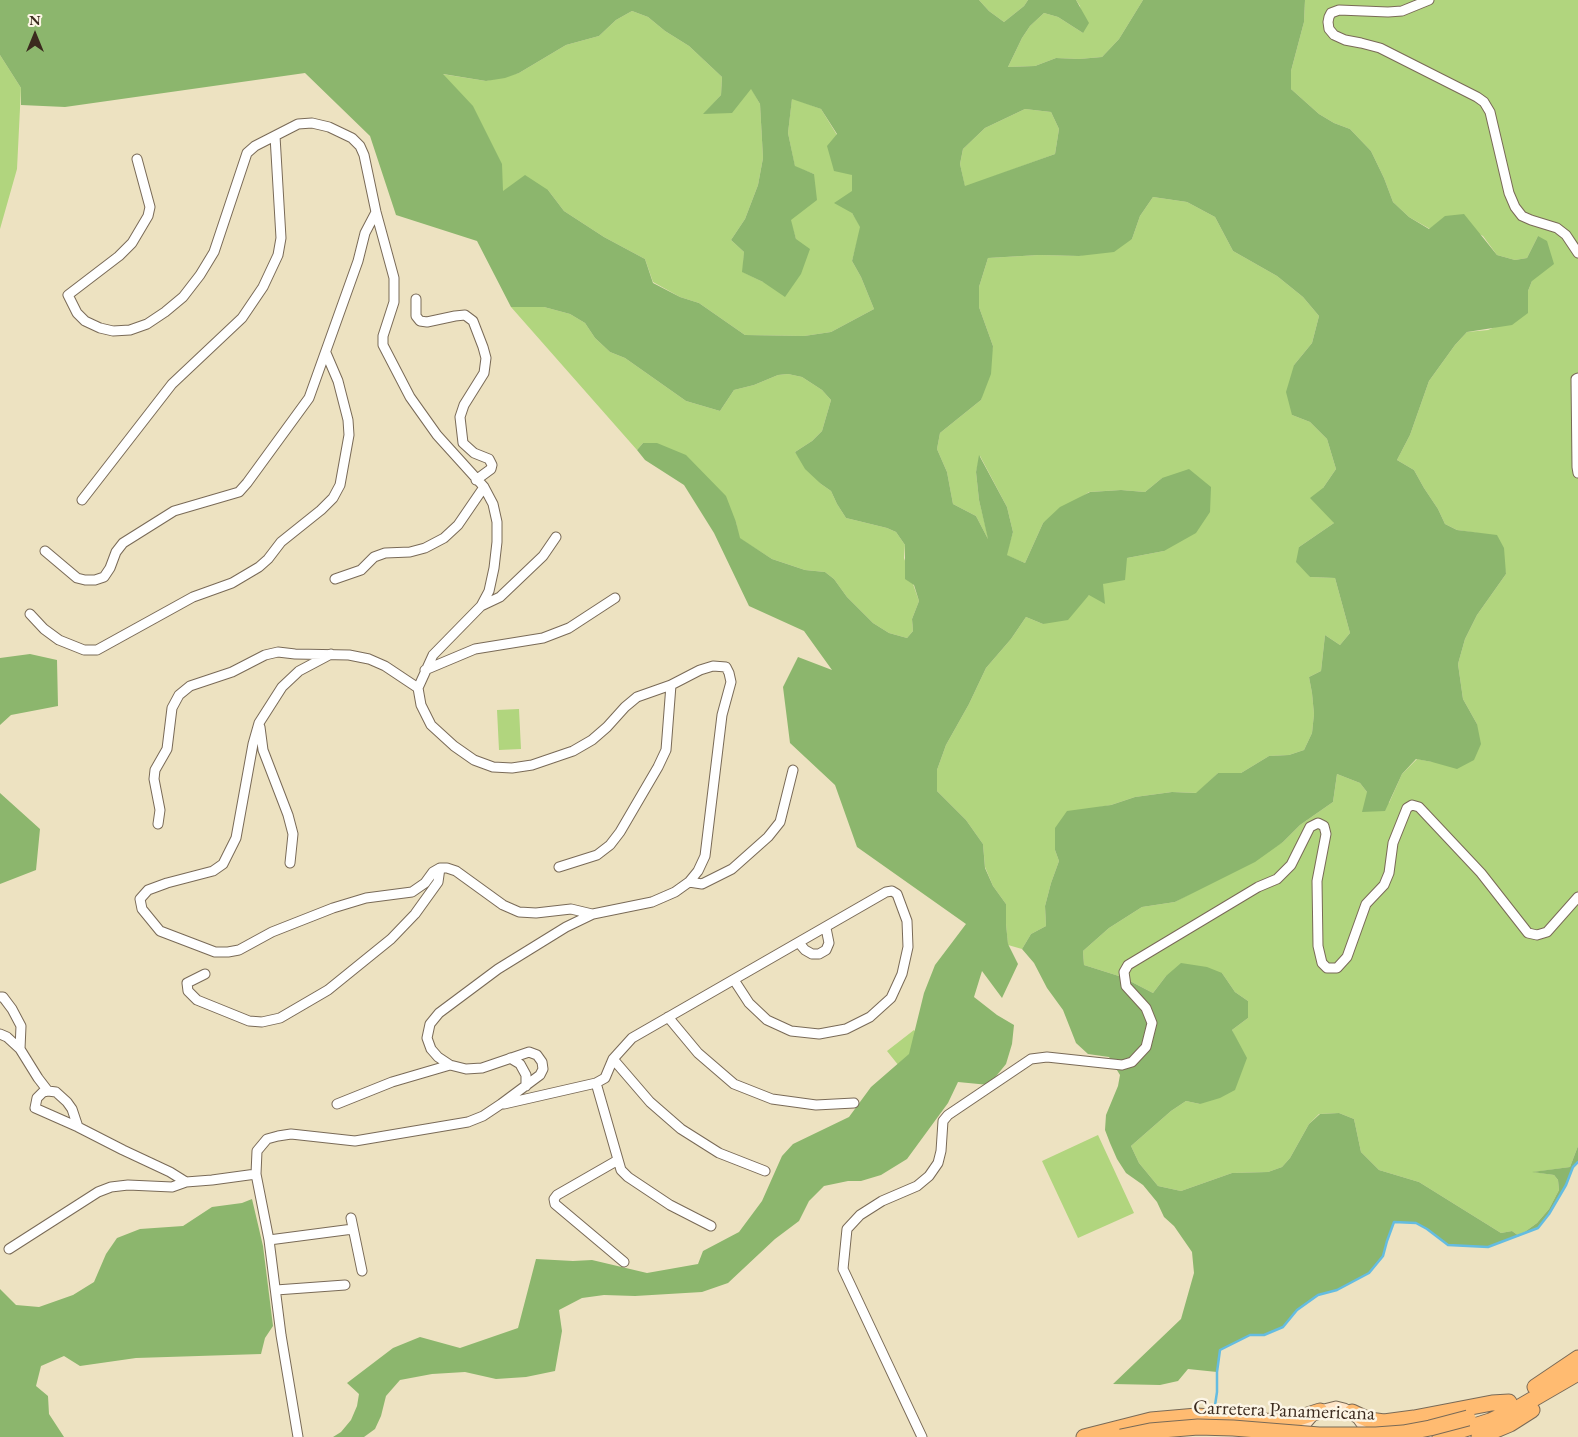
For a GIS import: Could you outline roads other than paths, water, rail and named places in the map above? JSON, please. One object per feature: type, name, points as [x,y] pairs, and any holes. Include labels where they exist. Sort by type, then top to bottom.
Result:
[{"type":"highway","name":"Carretera Panamericana","points":[[1121,1437],[1150,1430],[1198,1426],[1319,1435],[1376,1435],[1430,1428],[1472,1428],[1487,1413],[1527,1393],[1578,1358]]},
{"type":"highway","name":"Carretera Panamericana","points":[[1440,1437],[1472,1428],[1516,1409],[1578,1373]]},
{"type":"highway","points":[[1352,1412],[1369,1420],[1384,1422],[1492,1403],[1510,1402]]},
{"type":"highway","points":[[1084,1437],[1151,1420],[1197,1416],[1277,1422],[1320,1411]]},
{"type":"main road","points":[[1302,1437],[1306,1423],[1312,1416],[1320,1411],[1336,1407],[1352,1412],[1363,1425],[1366,1437]]},
{"type":"street","points":[[1429,0],[1402,10],[1388,12],[1339,10],[1332,13],[1329,17],[1329,29],[1334,35],[1345,40],[1380,48],[1484,102],[1490,112],[1509,193],[1515,207],[1522,216],[1557,228],[1566,235],[1578,253]]},
{"type":"street","points":[[137,159],[150,207],[148,216],[132,243],[119,256],[68,295],[77,312],[86,322],[113,331],[130,330],[147,324],[182,297],[200,275],[214,252],[247,153],[255,146],[298,124],[312,123],[329,127],[352,138],[360,146],[364,154],[376,212],[394,278],[394,302],[383,336],[383,345],[410,397],[437,435],[484,487],[493,504],[497,522],[494,568],[489,591],[481,606],[433,655],[418,688],[421,705],[431,725],[454,746],[474,760],[493,767],[512,768],[532,765],[573,751],[592,740],[637,697],[672,685],[700,670],[713,666],[726,668],[731,682],[722,715],[705,856],[698,871],[689,882],[675,892],[652,902],[593,914],[566,926],[498,969],[439,1012],[430,1024],[428,1038],[432,1049],[438,1057],[450,1065],[466,1069],[482,1068],[529,1052],[537,1055],[542,1062],[543,1069],[540,1076],[483,1116],[468,1122],[355,1141],[291,1134],[267,1139],[257,1151],[256,1174],[269,1240],[281,1335],[298,1437]]},
{"type":"street","points":[[82,500],[172,384],[242,318],[263,287],[278,255],[281,238],[275,136]]},
{"type":"street","points":[[45,551],[77,578],[95,580],[104,576],[110,568],[116,552],[123,543],[174,512],[240,492],[309,398],[358,261],[365,233],[376,212]]},
{"type":"street","points":[[416,299],[416,316],[420,322],[465,315],[473,321],[483,347],[486,358],[484,373],[464,405],[460,417],[464,443],[474,453],[489,459],[492,465],[491,469],[476,480]]},
{"type":"street","points":[[30,614],[44,629],[59,640],[84,650],[97,650],[193,597],[232,583],[259,567],[281,542],[333,498],[340,485],[349,435],[348,420],[338,381],[326,353]]},
{"type":"street","points":[[1578,378],[1576,379],[1578,473]]},
{"type":"street","points":[[336,579],[360,570],[374,557],[385,553],[410,552],[426,548],[444,538],[458,525],[484,487]]},
{"type":"street","points":[[481,606],[500,597],[543,556],[556,538]]},
{"type":"street","points":[[425,670],[475,649],[543,638],[569,628],[614,598]]},
{"type":"street","points":[[158,824],[160,810],[154,779],[156,770],[167,749],[172,708],[179,695],[190,686],[232,672],[265,655],[278,652],[349,655],[368,659],[385,666],[418,688]]},
{"type":"street","points":[[330,654],[299,671],[282,687],[259,723],[253,744],[236,838],[223,864],[213,871],[148,890],[140,899],[142,909],[160,931],[214,952],[239,950],[272,932],[333,908],[366,898],[412,892],[425,883],[433,872],[440,868],[447,868],[456,872],[503,905],[519,912],[536,913],[571,909],[593,914]]},
{"type":"street","points":[[559,866],[597,855],[610,845],[620,832],[666,750],[672,685]]},
{"type":"street","points":[[259,723],[263,750],[288,815],[293,834],[290,863]]},
{"type":"street","points":[[689,882],[702,884],[732,868],[768,837],[780,822],[793,770]]},
{"type":"street","points":[[922,1437],[843,1269],[847,1229],[860,1214],[882,1201],[917,1186],[929,1176],[938,1164],[943,1121],[948,1115],[1031,1059],[1047,1057],[1122,1065],[1132,1062],[1146,1047],[1152,1023],[1146,1008],[1126,986],[1124,972],[1128,965],[1258,887],[1277,878],[1292,865],[1310,827],[1318,823],[1324,826],[1326,834],[1317,881],[1318,946],[1322,963],[1327,968],[1337,968],[1347,957],[1366,904],[1384,885],[1389,872],[1392,843],[1407,808],[1412,805],[1419,807],[1480,873],[1528,933],[1537,935],[1547,932],[1578,897]]},
{"type":"street","points":[[205,974],[187,983],[188,991],[197,1000],[249,1021],[262,1022],[280,1018],[328,990],[391,938],[415,914],[438,882],[440,868]]},
{"type":"street","points":[[501,1104],[596,1083],[605,1078],[613,1059],[632,1038],[886,892],[892,891],[897,894],[907,921],[908,948],[902,974],[891,998],[870,1017],[846,1029],[819,1034],[791,1031],[767,1020],[749,1003],[734,980]]},
{"type":"street","points":[[800,943],[805,950],[812,954],[819,954],[826,950],[829,943],[826,928]]},
{"type":"street","points":[[0,997],[3,997],[12,1009],[21,1026],[20,1049]]},
{"type":"street","points":[[668,1016],[698,1053],[734,1084],[772,1099],[816,1105],[854,1103]]},
{"type":"street","points":[[0,1034],[7,1037],[20,1049],[48,1091]]},
{"type":"street","points":[[510,1058],[520,1064],[526,1075],[526,1086]]},
{"type":"street","points":[[613,1059],[650,1102],[680,1129],[719,1154],[764,1171]]},
{"type":"street","points":[[337,1104],[392,1082],[450,1065]]},
{"type":"street","points":[[596,1083],[622,1170],[628,1177],[670,1205],[711,1226]]},
{"type":"street","points":[[78,1127],[72,1109],[56,1092],[43,1092],[37,1098],[35,1108],[170,1172],[186,1182]]},
{"type":"street","points":[[618,1160],[557,1195],[554,1199],[555,1204],[624,1262]]},
{"type":"street","points":[[9,1249],[98,1192],[111,1187],[128,1185],[172,1187],[186,1182],[256,1174]]},
{"type":"street","points":[[351,1218],[362,1271]]},
{"type":"street","points":[[269,1240],[353,1229]]},
{"type":"street","points":[[276,1290],[345,1285]]},
{"type":"waterway","points":[[1214,1412],[1220,1350],[1250,1335],[1264,1335],[1283,1327],[1297,1310],[1318,1295],[1337,1290],[1369,1273],[1383,1256],[1394,1222],[1416,1223],[1448,1245],[1488,1247],[1538,1228],[1549,1214],[1566,1185],[1573,1167],[1578,1162]]}]
